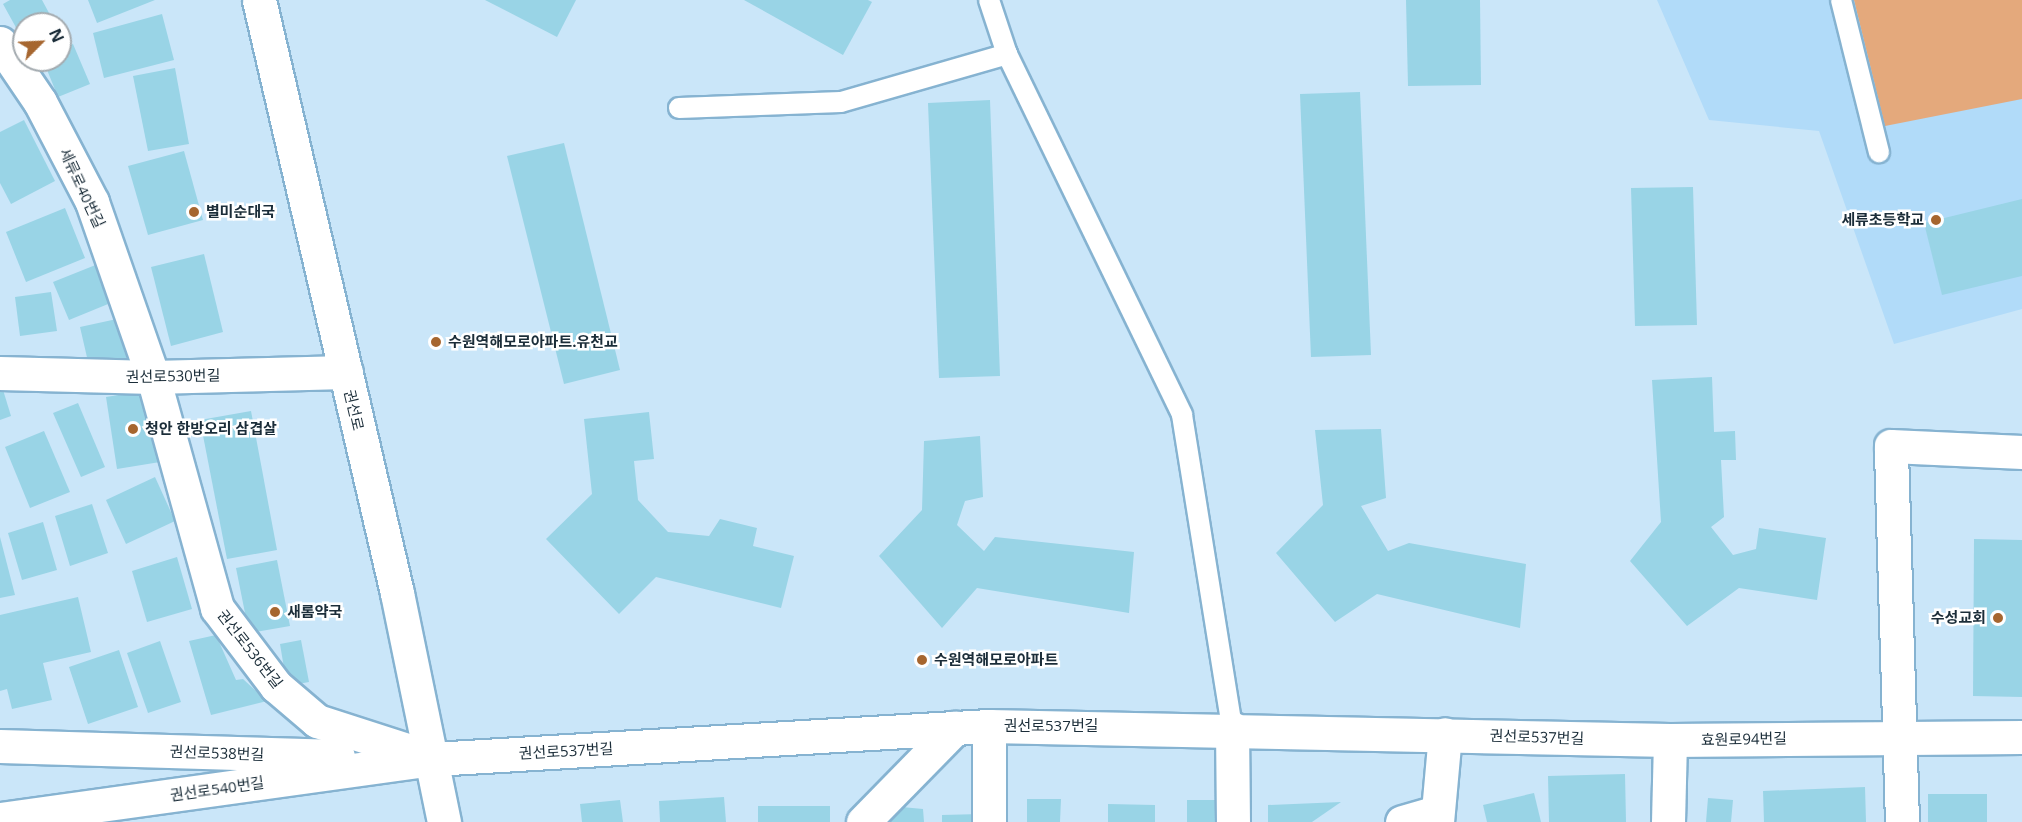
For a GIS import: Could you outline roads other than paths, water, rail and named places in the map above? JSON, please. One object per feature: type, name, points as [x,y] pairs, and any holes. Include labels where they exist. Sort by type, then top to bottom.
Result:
[{"type":"street","name":"권선로","points":[[259,0],[346,372],[433,759],[444,822]]},
{"type":"street","name":"세류로40번길","points":[[0,43],[40,102],[92,202],[153,377]]},
{"type":"street","name":"권선로530번길","points":[[0,373],[153,377],[346,372]]},
{"type":"street","name":"권선로536번길","points":[[153,377],[217,608],[276,686],[317,720],[433,759]]},
{"type":"street","points":[[1902,822],[1891,446],[2022,452]]},
{"type":"street","name":"권선로537번길","points":[[433,759],[988,726],[1232,728],[1670,740]]},
{"type":"street","points":[[988,726],[989,822]]},
{"type":"street","points":[[863,822],[955,728]]},
{"type":"street","points":[[1232,728],[1233,822]]},
{"type":"street","points":[[1402,822],[1437,817],[1445,734]]},
{"type":"street","name":"효원로94번길","points":[[1670,740],[2022,737]]},
{"type":"street","points":[[1668,822],[1670,740]]},
{"type":"street","name":"권선로538번길","points":[[0,746],[433,759]]},
{"type":"street","name":"권선로540번길","points":[[0,819],[433,759]]},
{"type":"lane","points":[[988,0],[1007,54],[1182,415],[1232,728]]},
{"type":"lane","points":[[1841,0],[1879,152]]},
{"type":"lane","points":[[679,108],[841,102],[1007,54]]},
{"type":"place","name":"별미순대국","points":[[194,212]]},
{"type":"place","name":"세류초등학교","points":[[1936,220]]},
{"type":"place","name":"수원역해모로아파트.유천교","points":[[436,342]]},
{"type":"place","name":"청안 한방오리 삼겹살","points":[[133,429]]},
{"type":"place","name":"새롬약국","points":[[275,612]]},
{"type":"place","name":"수성교회","points":[[1998,618]]},
{"type":"place","name":"수원역해모로아파트","points":[[922,660]]}]
